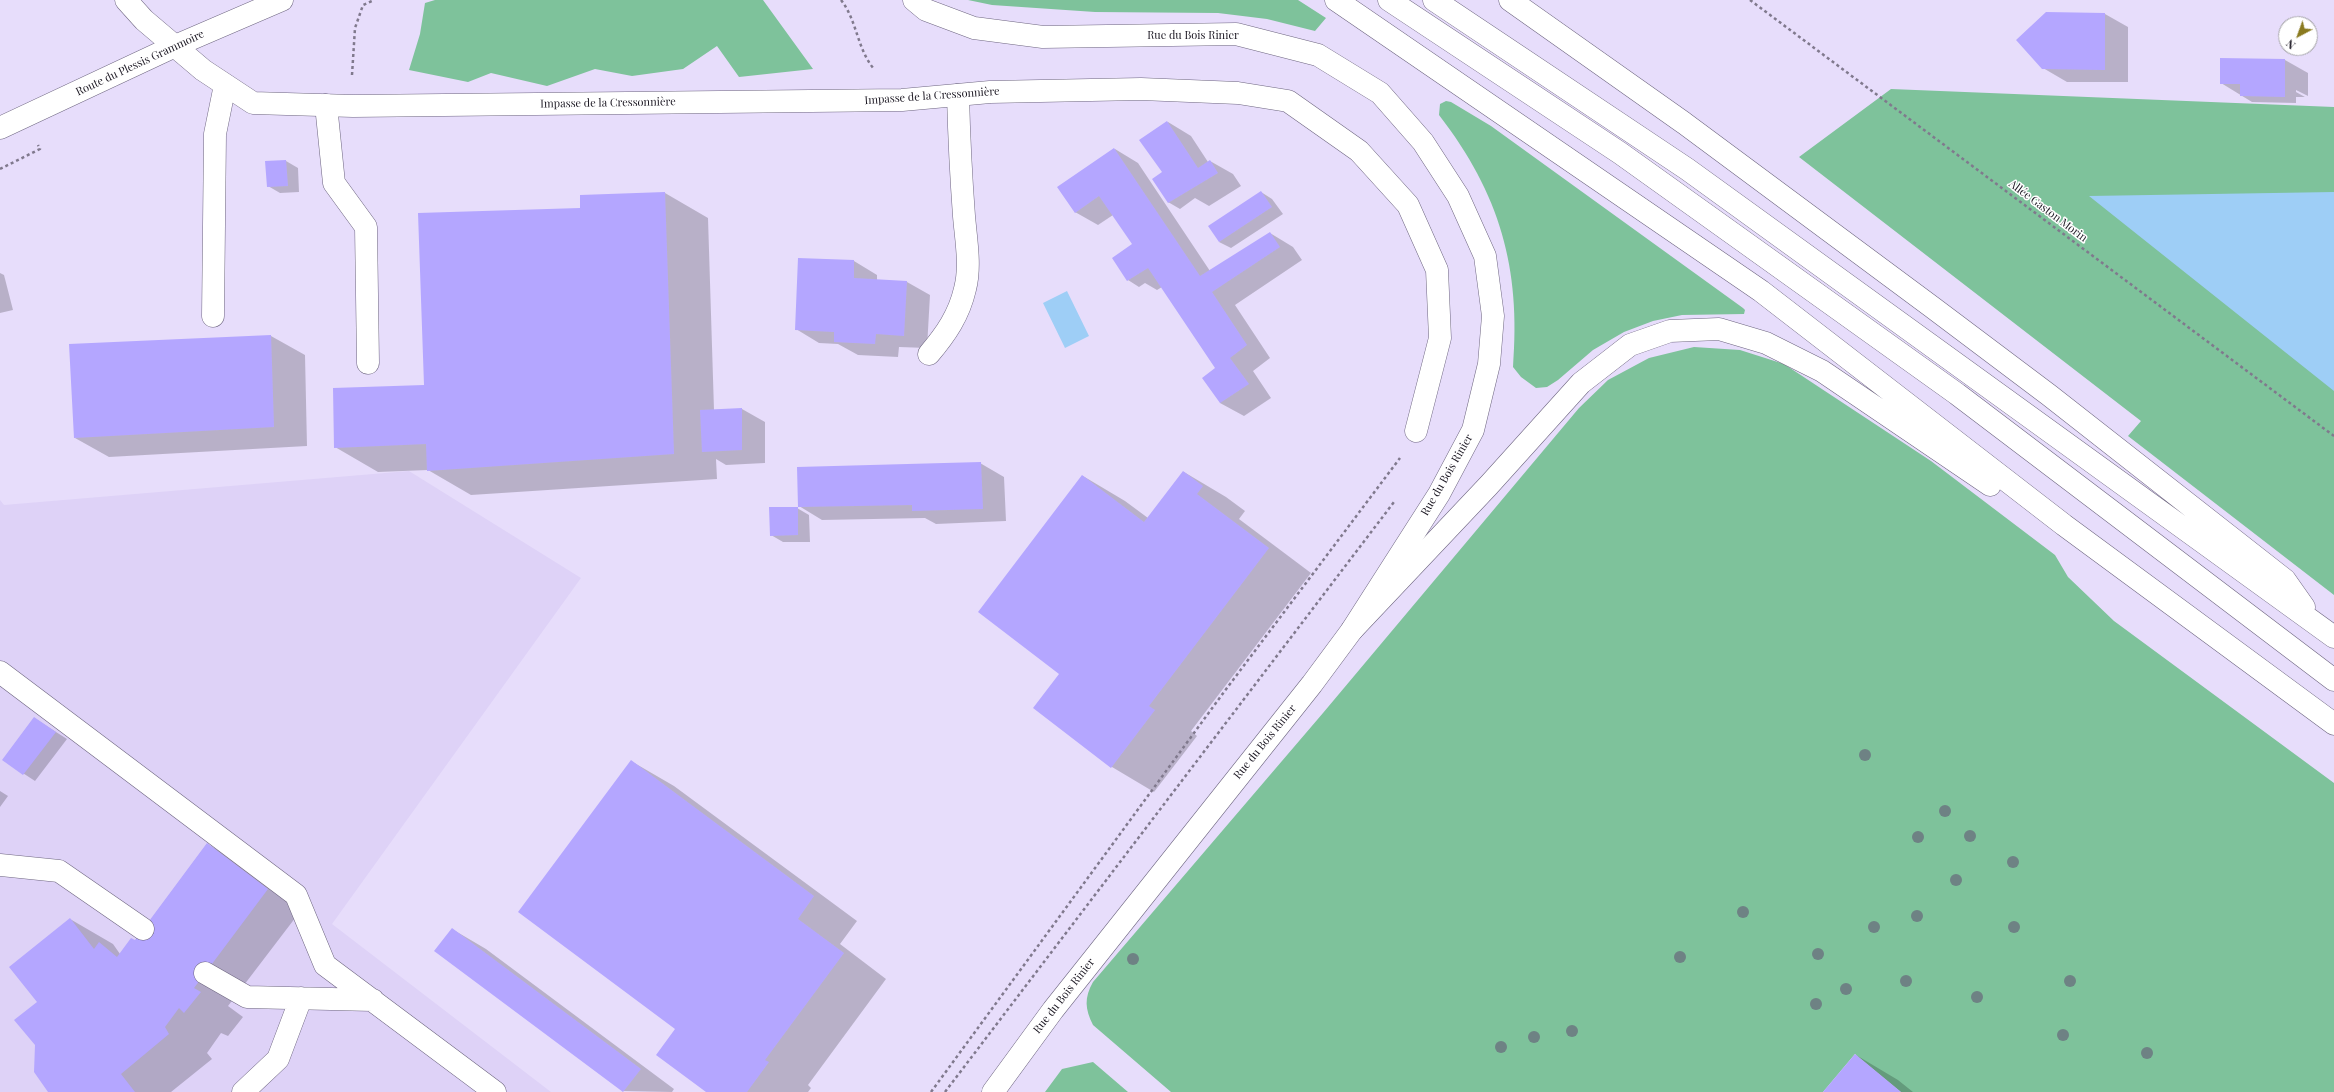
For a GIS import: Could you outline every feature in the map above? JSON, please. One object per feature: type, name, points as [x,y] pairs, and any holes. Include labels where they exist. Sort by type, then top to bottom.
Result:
[{"type":"main road","name":"Impasse de la Cressonnière","points":[[126,0],[144,20],[203,70],[253,103],[326,105],[902,100],[990,92],[1141,89],[1238,93],[1288,101],[1359,151],[1408,205],[1437,270],[1440,338],[1416,431]]},
{"type":"main road","name":"Route du Plessis Grammoire","points":[[0,128],[175,46],[282,0]]},
{"type":"main road","name":"Rue du Bois Rinier","points":[[914,0],[926,10],[974,28],[1043,37],[1236,34],[1318,55],[1380,93],[1423,142],[1458,196],[1485,256],[1493,316],[1489,364],[1473,430],[1439,494],[1352,630],[1312,684],[1053,1010],[992,1092]]},
{"type":"main road","points":[[1336,0],[1761,291],[2064,525],[2334,724]]},
{"type":"main road","points":[[1390,0],[1620,153],[1944,385],[2334,680]]},
{"type":"main road","points":[[1434,0],[1687,169],[2334,637]]},
{"type":"main road","points":[[1510,0],[1684,124],[2049,395],[2285,580],[2316,623]]},
{"type":"main road","points":[[213,316],[215,134],[225,85]]},
{"type":"main road","points":[[929,354],[946,334],[959,310],[966,287],[968,264],[959,146],[958,95]]},
{"type":"main road","points":[[326,105],[334,183],[366,227],[368,363]]},
{"type":"main road","points":[[1352,630],[1489,485],[1581,382],[1630,345],[1670,331],[1719,329],[1773,346],[1822,371],[1994,488],[2064,525]]},
{"type":"main road","points":[[0,672],[296,894],[325,965],[495,1092]]},
{"type":"main road","points":[[0,865],[59,871],[143,929]]},
{"type":"main road","points":[[205,973],[247,997],[373,1000]]},
{"type":"main road","points":[[243,1092],[278,1059],[301,998]]},
{"type":"path","points":[[352,77],[355,28],[363,5],[374,0]]},
{"type":"path","points":[[841,0],[847,8],[866,58],[902,100]]},
{"type":"path","name":"Allée Gaston Morin","points":[[1750,0],[2334,436]]},
{"type":"path","points":[[931,1092],[1224,692],[1394,468],[1416,431]]},
{"type":"path","points":[[945,1092],[1399,496]]},
{"type":"shaded area","points":[[409,471],[581,578],[332,924],[551,1092],[0,1092],[0,500],[4,505]]},
{"type":"green space","points":[[435,0],[763,0],[813,69],[739,77],[717,46],[683,69],[632,76],[595,69],[547,86],[491,73],[468,82],[409,70],[420,34],[425,3]]},
{"type":"green space","points":[[968,0],[1298,0],[1326,18],[1315,31],[1267,19],[1218,13],[1095,12],[992,5]]},
{"type":"green space","points":[[1891,89],[2334,107],[2334,595],[2128,436],[2141,421],[1799,157]]},
{"type":"green space","points":[[1446,101],[1451,102],[1491,126],[1743,308],[1745,310],[1744,314],[1682,315],[1653,321],[1624,332],[1593,350],[1558,380],[1547,387],[1536,388],[1521,377],[1513,367],[1515,331],[1513,297],[1509,265],[1502,234],[1491,203],[1477,174],[1460,144],[1439,115],[1440,104]]},
{"type":"green space","points":[[1694,347],[1740,350],[1784,364],[1931,461],[2055,555],[2068,577],[2114,621],[2334,783],[2334,1092],[1901,1092],[1855,1054],[1823,1092],[1171,1092],[1093,1025],[1088,1014],[1087,998],[1093,982],[1323,713],[1579,408],[1608,380],[1649,358]]},
{"type":"green space","points":[[1093,1062],[1128,1092],[1045,1092],[1062,1069]]},
{"type":"water","points":[[2334,192],[2334,391],[2089,196]]},
{"type":"water","points":[[1067,291],[1089,336],[1065,348],[1043,303]]},
{"type":"building","points":[[2046,12],[2105,13],[2105,70],[2042,69],[2016,40]]},
{"type":"building","points":[[2220,58],[2285,59],[2285,97],[2240,96],[2240,84],[2220,84]]},
{"type":"building","points":[[1167,121],[1198,168],[1210,160],[1218,173],[1168,203],[1152,179],[1162,172],[1139,140]]},
{"type":"building","points":[[1114,148],[1200,276],[1270,232],[1280,247],[1212,292],[1247,345],[1230,358],[1249,384],[1220,403],[1202,378],[1215,368],[1148,268],[1127,281],[1112,258],[1132,244],[1099,196],[1075,213],[1057,187]]},
{"type":"building","points":[[286,160],[288,186],[267,187],[265,161]]},
{"type":"building","points":[[1261,191],[1272,207],[1219,242],[1208,226]]},
{"type":"building","points":[[665,192],[674,454],[427,471],[426,444],[334,448],[333,388],[424,385],[418,213],[580,208],[580,195]]},
{"type":"building","points":[[798,258],[854,260],[854,278],[907,281],[904,336],[876,334],[875,344],[834,342],[834,332],[795,330]]},
{"type":"building","points":[[271,335],[274,427],[74,438],[69,344]]},
{"type":"building","points":[[742,408],[742,450],[702,452],[700,410]]},
{"type":"building","points":[[981,462],[983,509],[912,511],[912,505],[798,507],[797,467]]},
{"type":"building","points":[[1183,471],[1203,486],[1197,494],[1269,548],[1149,706],[1155,710],[1111,768],[1033,708],[1059,674],[978,612],[1082,475],[1144,522]]},
{"type":"building","points":[[769,507],[798,507],[798,535],[770,536]]},
{"type":"building","points":[[34,717],[56,732],[23,775],[2,760]]},
{"type":"building","points":[[631,760],[814,896],[798,919],[844,953],[765,1060],[769,1062],[747,1092],[706,1092],[656,1055],[675,1029],[518,912]]},
{"type":"building","points":[[207,843],[268,889],[194,988],[201,992],[184,1013],[179,1008],[165,1027],[169,1034],[121,1074],[135,1092],[48,1092],[34,1072],[35,1045],[14,1020],[37,1002],[9,967],[70,918],[94,949],[99,942],[117,957],[131,938],[135,940]]},
{"type":"building","points":[[452,928],[641,1069],[623,1092],[434,951]]},
{"type":"building","points":[[1855,1054],[1901,1092],[1823,1092]]}]
